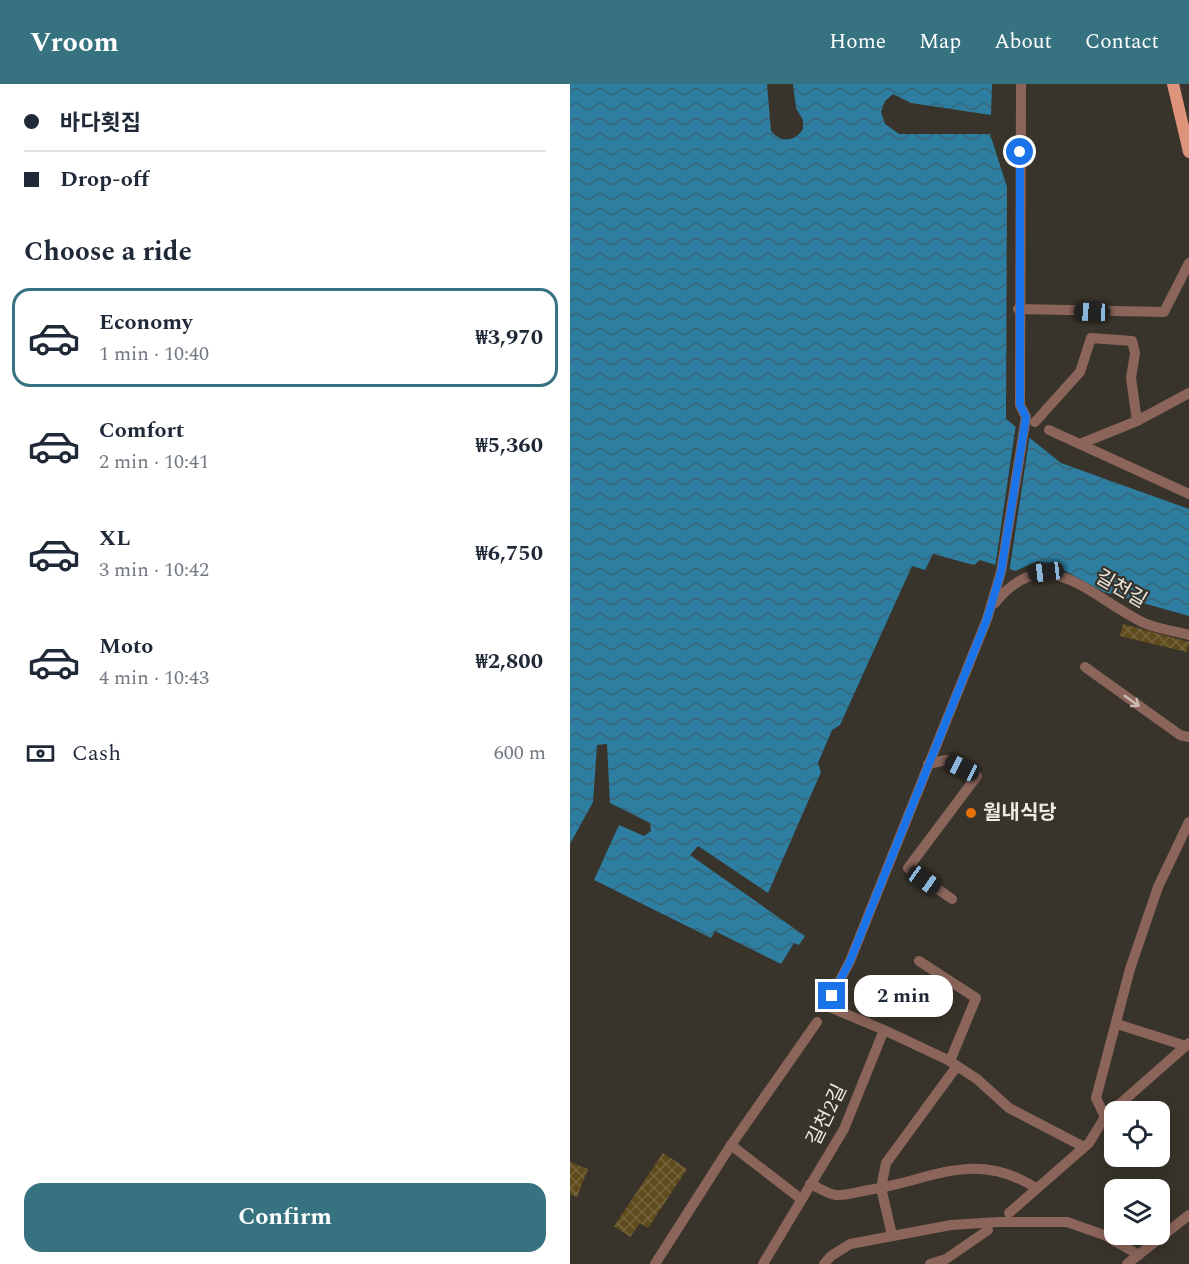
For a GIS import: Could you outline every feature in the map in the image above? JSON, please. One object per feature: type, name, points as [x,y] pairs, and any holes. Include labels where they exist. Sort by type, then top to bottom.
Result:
[{"type":"main road","points":[[1173,84],[1189,152]]},
{"type":"street","points":[[1021,84],[1018,309],[1020,405],[1028,422],[1001,572],[987,619],[850,961],[830,1001],[953,1064],[977,1079],[1009,1108],[1084,1147]]},
{"type":"street","points":[[1018,309],[1164,312],[1189,263]]},
{"type":"street","points":[[1028,422],[1080,372],[1090,338],[1132,341],[1135,353],[1131,378],[1137,421]]},
{"type":"street","points":[[1080,444],[1137,421],[1189,393]]},
{"type":"street","points":[[1049,430],[1189,494]]},
{"type":"street","name":"길천길","points":[[987,619],[1005,589],[1030,573],[1046,572],[1072,581],[1146,624],[1189,635]]},
{"type":"street","points":[[1085,667],[1180,735],[1189,737]]},
{"type":"street","points":[[928,764],[946,760],[977,776],[908,868],[952,899]]},
{"type":"street","points":[[1104,1115],[1096,1098],[1131,969],[1158,887],[1189,822]]},
{"type":"street","points":[[892,1234],[881,1188],[886,1163],[953,1064],[976,998],[919,961]]},
{"type":"street","points":[[655,1264],[731,1146],[817,1022]]},
{"type":"street","points":[[1117,1024],[1186,1049]]},
{"type":"street","name":"길천2길","points":[[763,1264],[844,1129],[884,1029]]},
{"type":"street","points":[[1124,1101],[1186,1049]]},
{"type":"street","points":[[1009,1212],[1084,1147],[1104,1118]]},
{"type":"street","points":[[731,1146],[801,1199]]},
{"type":"street","points":[[810,1184],[836,1195],[930,1177],[945,1170],[971,1168],[1016,1175],[1036,1188]]},
{"type":"street","points":[[1127,1264],[1189,1215]]},
{"type":"street","points":[[824,1264],[831,1256],[850,1244],[892,1234],[951,1225],[998,1222],[1067,1222],[1104,1235],[1139,1255]]},
{"type":"street","points":[[930,1264],[946,1262],[988,1230]]},
{"type":"water","points":[[570,84],[767,84],[771,131],[779,138],[792,139],[803,129],[803,120],[796,108],[793,84],[992,84],[991,115],[911,103],[893,94],[885,101],[881,112],[885,124],[899,134],[990,134],[1007,187],[1006,419],[1061,463],[1189,509],[1189,616],[1104,592],[1052,564],[1038,561],[1015,571],[980,560],[974,565],[933,554],[925,570],[912,566],[840,725],[832,730],[818,763],[821,772],[768,893],[698,846],[690,855],[805,936],[799,945],[794,943],[781,964],[715,931],[711,938],[594,880],[619,825],[644,836],[651,831],[650,823],[610,803],[607,744],[597,745],[593,802],[570,844]]},
{"type":"pier","points":[[1016,424],[1030,434],[1009,573],[995,568]]},
{"type":"pier","points":[[573,1245],[588,1252],[583,1264],[570,1264]]},
{"type":"building","points":[[1123,624],[1189,642],[1187,652],[1120,636]]},
{"type":"building","points":[[663,1153],[687,1169],[648,1228],[640,1223],[630,1237],[614,1226]]},
{"type":"building","points":[[570,1162],[588,1169],[577,1197],[570,1194]]},
{"type":"place","name":"월내식당","points":[[971,813]]},
{"type":"route","points":[[832,996],[850,961],[987,619],[1001,572],[1026,417],[1020,405],[1018,309],[1020,152]]}]
